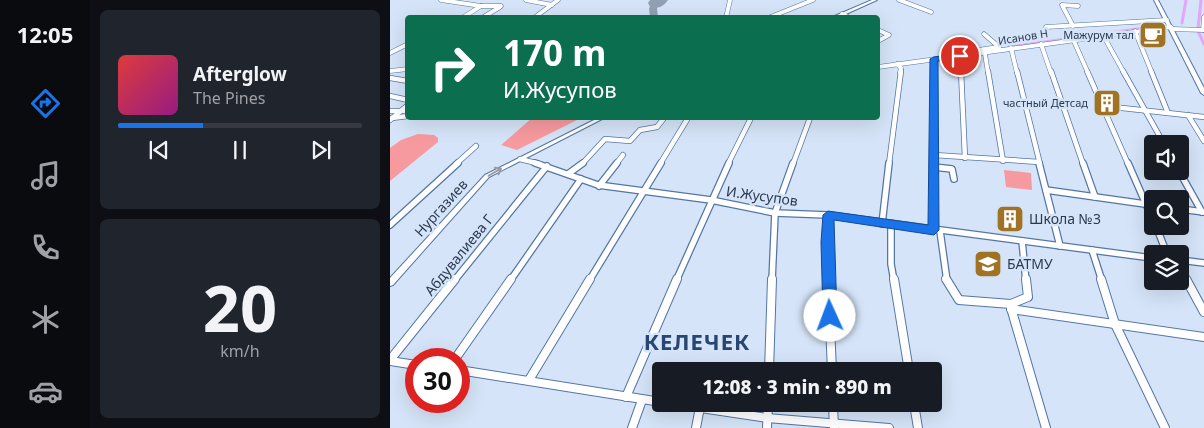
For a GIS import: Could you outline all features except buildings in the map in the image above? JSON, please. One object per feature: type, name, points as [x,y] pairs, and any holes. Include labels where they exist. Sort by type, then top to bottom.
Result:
[{"type":"main road","points":[[842,14],[875,0]]},
{"type":"main road","points":[[1156,0],[1204,93]]},
{"type":"main road","name":"Нургазиев","points":[[390,283],[480,183],[496,171],[597,120]]},
{"type":"street","points":[[440,0],[482,6],[501,6],[487,15]]},
{"type":"street","points":[[470,4],[478,0]]},
{"type":"street","points":[[526,0],[552,5]]},
{"type":"street","points":[[538,15],[558,0]]},
{"type":"street","points":[[727,15],[730,0]]},
{"type":"street","points":[[776,15],[813,0]]},
{"type":"street","points":[[899,0],[931,12]]},
{"type":"street","points":[[1072,26],[1062,5],[1078,6]]},
{"type":"street","points":[[467,15],[482,6]]},
{"type":"street","points":[[1046,27],[1170,25],[1204,30],[1204,17]]},
{"type":"street","points":[[880,65],[1170,25]]},
{"type":"street","name":"Исанов Н","points":[[880,65],[985,54],[1011,48],[1170,25]]},
{"type":"street","points":[[880,31],[889,35],[880,40]]},
{"type":"street","points":[[1135,31],[1168,113]]},
{"type":"street","points":[[984,34],[999,47]]},
{"type":"street","points":[[1103,35],[1159,135]]},
{"type":"street","points":[[1073,39],[1144,192]]},
{"type":"street","points":[[1041,44],[1095,197]]},
{"type":"street","points":[[390,53],[405,46]]},
{"type":"street","points":[[1011,48],[1060,246]]},
{"type":"street","points":[[985,54],[1003,161]]},
{"type":"street","points":[[960,56],[965,158]]},
{"type":"street","points":[[934,59],[934,167],[937,231],[946,279],[960,300],[1204,337]]},
{"type":"street","points":[[882,224],[901,68],[897,64]]},
{"type":"street","points":[[390,71],[405,70]]},
{"type":"street","points":[[390,78],[405,80]]},
{"type":"street","points":[[390,96],[405,99]]},
{"type":"street","points":[[1104,106],[1204,117]]},
{"type":"street","points":[[391,119],[405,107]]},
{"type":"street","points":[[390,111],[405,111]]},
{"type":"street","points":[[1188,115],[1204,141]]},
{"type":"street","points":[[391,119],[405,117]]},
{"type":"street","points":[[568,174],[580,166],[605,140],[630,141],[640,130],[655,130],[663,120]]},
{"type":"street","points":[[529,380],[687,120]]},
{"type":"street","points":[[626,397],[711,200],[750,120]]},
{"type":"street","points":[[769,362],[775,213],[809,120]]},
{"type":"street","points":[[390,225],[476,146]]},
{"type":"street","points":[[599,186],[623,155]]},
{"type":"street","points":[[934,155],[1039,162]]},
{"type":"street","name":"И.Жусупов","points":[[520,159],[547,166],[599,186],[711,200],[775,213],[828,215],[882,224],[1144,257]]},
{"type":"street","name":"Абдувалиева Г","points":[[390,360],[547,166]]},
{"type":"street","points":[[934,167],[952,169],[954,179]]},
{"type":"street","points":[[463,348],[581,179]]},
{"type":"street","points":[[1184,180],[1203,212]]},
{"type":"street","points":[[1046,190],[1144,204]]},
{"type":"street","points":[[1189,210],[1203,212]]},
{"type":"street","points":[[828,215],[827,242],[832,362]]},
{"type":"street","points":[[890,225],[892,264],[908,362]]},
{"type":"street","points":[[1011,307],[1028,296],[1022,241]]},
{"type":"street","points":[[1092,250],[1115,324],[1165,428]]},
{"type":"street","points":[[1189,261],[1204,263]]},
{"type":"street","points":[[1189,284],[1204,312]]},
{"type":"street","points":[[1011,307],[1046,428]]},
{"type":"street","points":[[390,360],[405,363]]},
{"type":"street","points":[[470,372],[652,401]]},
{"type":"street","points":[[632,428],[642,400]]},
{"type":"street","points":[[696,428],[699,412]]},
{"type":"street","points":[[730,412],[834,426],[889,428]]},
{"type":"street","points":[[767,412],[767,428]]},
{"type":"street","points":[[833,412],[834,426]]},
{"type":"street","points":[[915,412],[918,428]]},
{"type":"shaded area","points":[[530,120],[577,120],[517,150],[501,145]]},
{"type":"shaded area","points":[[418,134],[434,135],[438,138],[438,142],[390,181],[390,148],[401,140]]},
{"type":"shaded area","points":[[1004,170],[1031,173],[1032,190],[1006,187]]},
{"type":"waterway","points":[[1182,23],[1186,0]]},
{"type":"waterway","points":[[1198,29],[1201,0]]},
{"type":"waterway","points":[[1009,47],[1166,25]]},
{"type":"waterway","points":[[1198,31],[1204,44]]},
{"type":"taxiway","points":[[654,15],[653,8],[656,3]]},
{"type":"runway","points":[[656,3],[660,0]]},
{"type":"place","name":"Мажурум тал","points":[[1153,35]]},
{"type":"place","name":"частный Детсад","points":[[1107,103]]},
{"type":"place","name":"Школа №3","points":[[1010,219]]},
{"type":"place","name":"БАТМУ","points":[[988,264]]},
{"type":"district","name":"КЕЛЕЧЕК","points":[[697,342]]},
{"type":"route","points":[[830,316],[827,242],[828,215],[934,230],[934,59],[960,56]]}]
